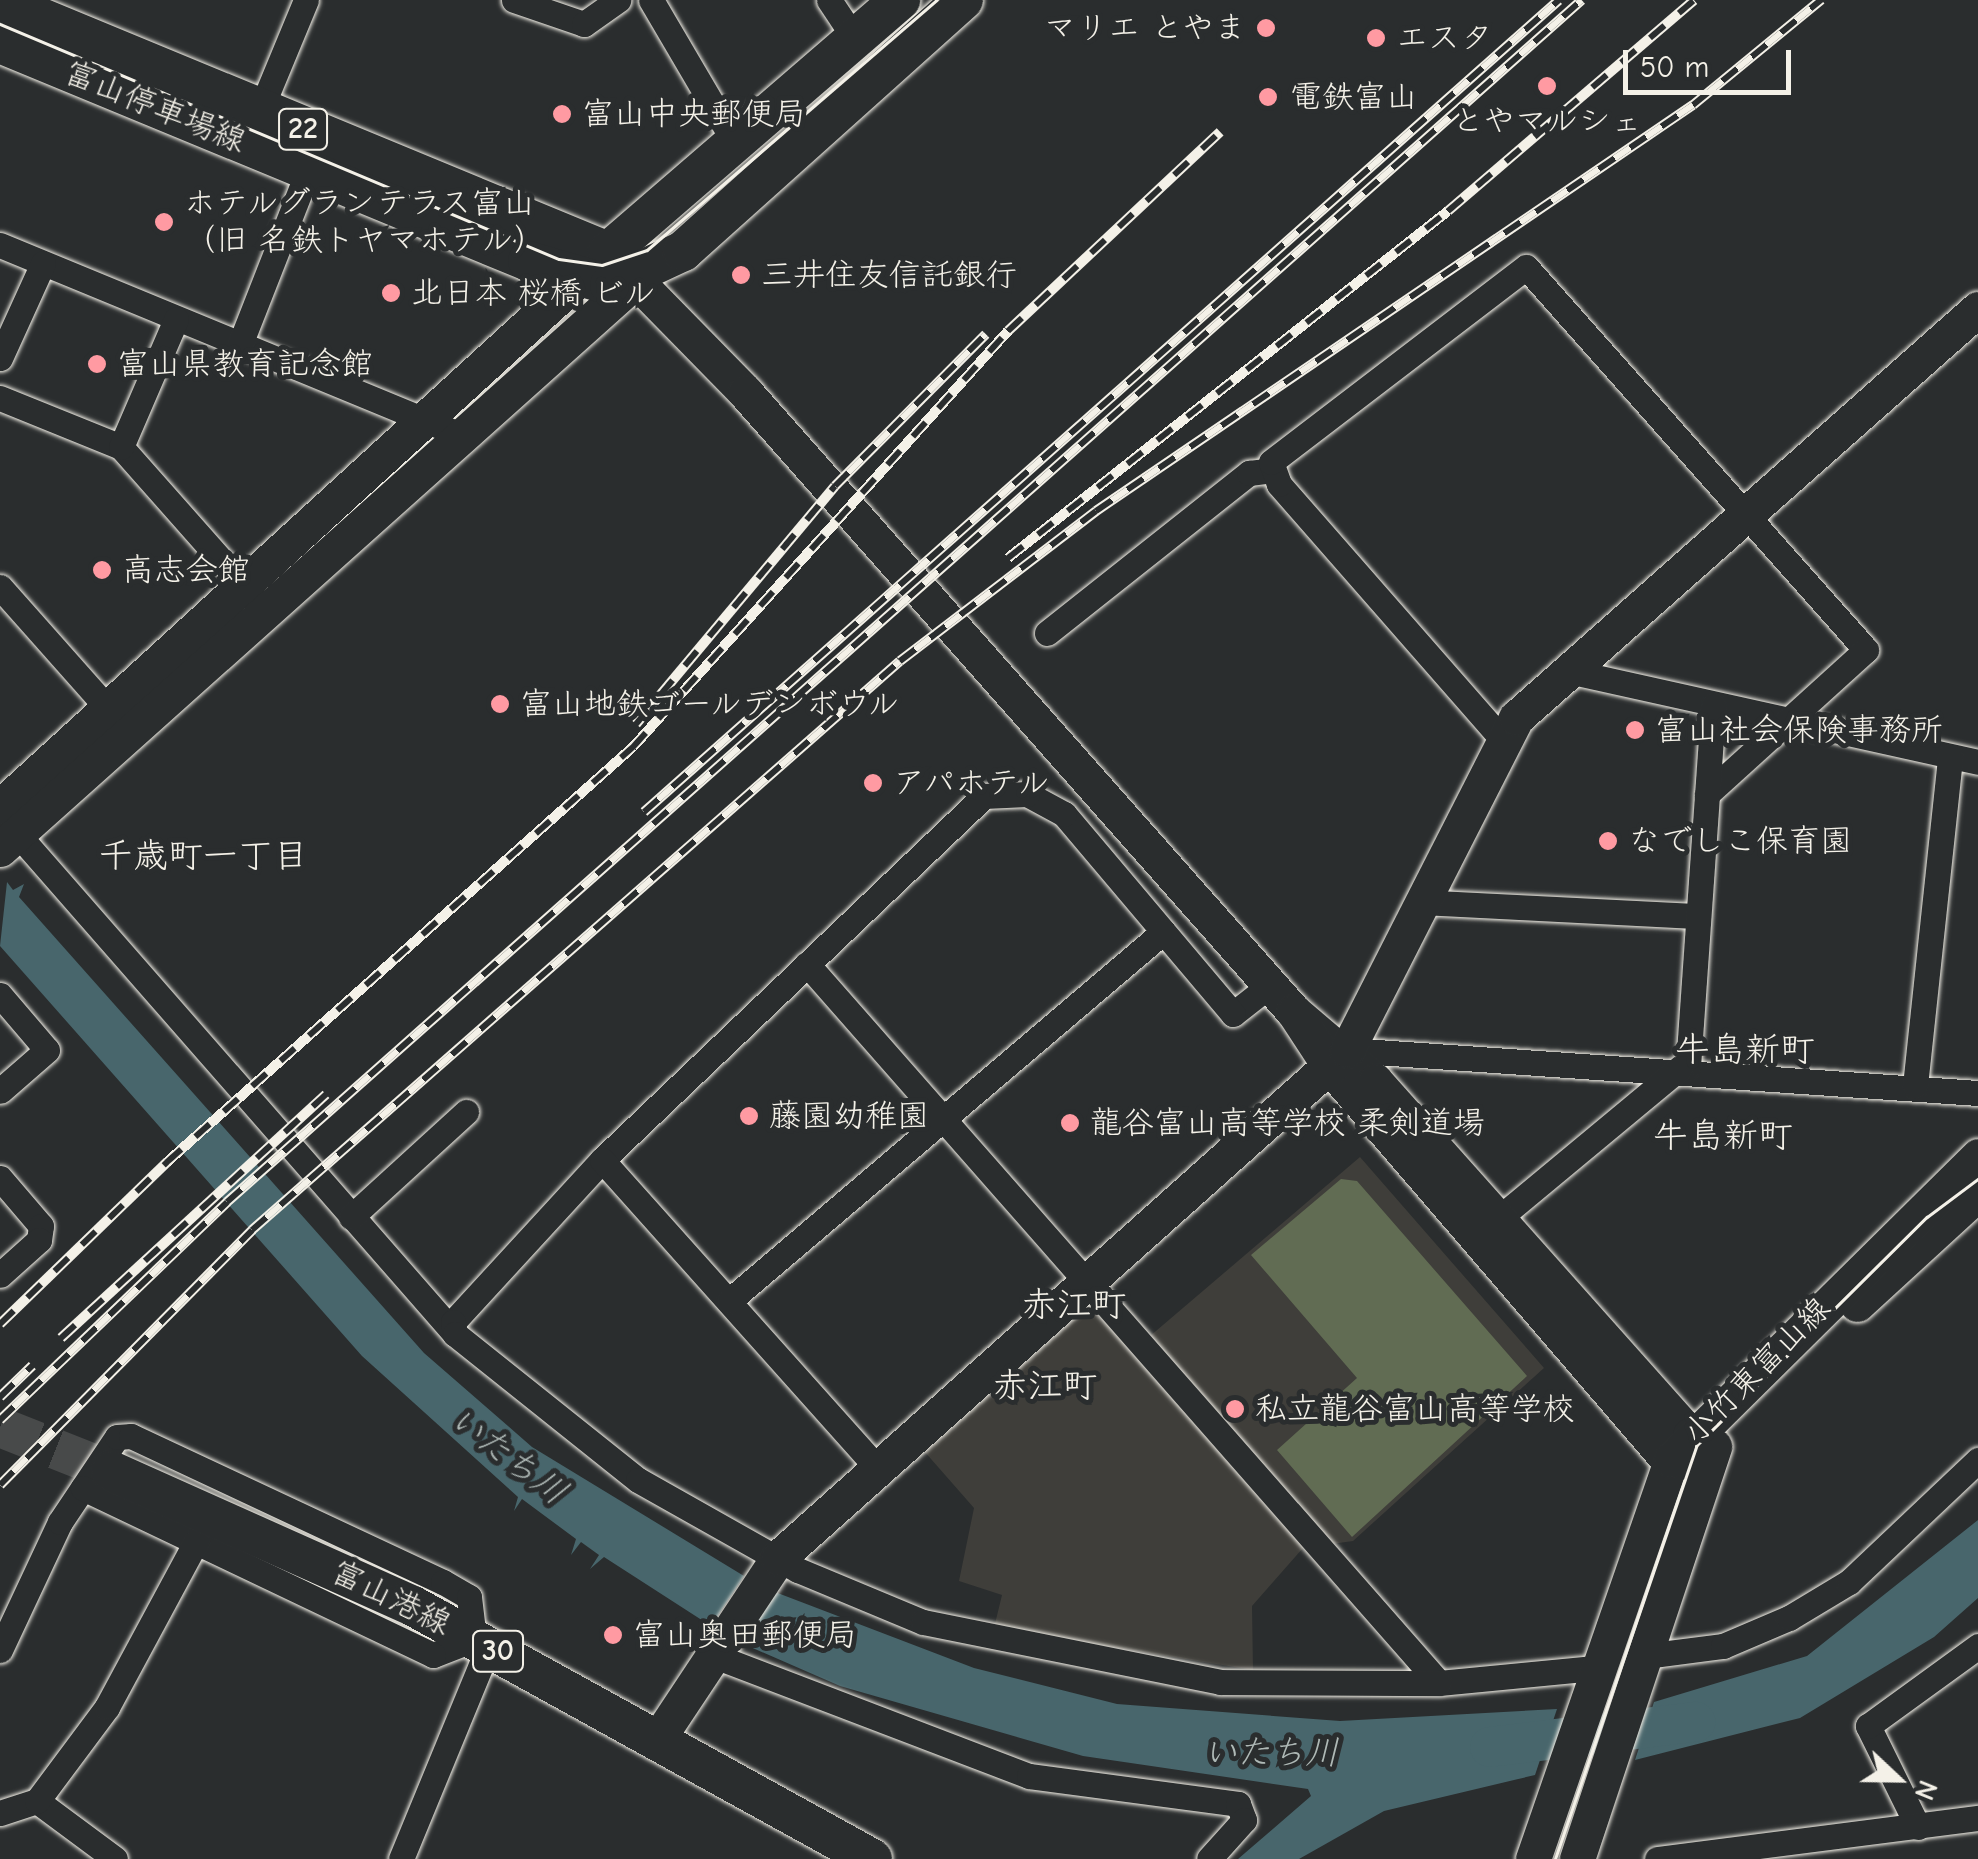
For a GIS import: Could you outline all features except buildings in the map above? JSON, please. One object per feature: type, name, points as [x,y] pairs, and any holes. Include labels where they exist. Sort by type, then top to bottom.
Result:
[{"type":"main road","points":[[608,252],[900,0]]},
{"type":"main road","points":[[635,281],[692,244],[963,0]]},
{"type":"main road","name":"富山停車場線","points":[[0,1],[608,252]]},
{"type":"main road","name":"富山停車場線","points":[[0,43],[575,278],[635,281]]},
{"type":"main road","name":"富山港線","points":[[97,1479],[482,1642],[872,1859]]},
{"type":"street","points":[[260,111],[306,0]]},
{"type":"street","points":[[514,0],[584,24],[618,0]]},
{"type":"street","points":[[651,0],[736,144]]},
{"type":"street","points":[[830,0],[855,40]]},
{"type":"street","points":[[239,347],[308,171]]},
{"type":"street","points":[[0,245],[239,347],[460,434]]},
{"type":"street","points":[[4,826],[105,706],[608,252],[746,392],[1270,986],[1498,1219],[1688,1454]]},
{"type":"street","points":[[0,358],[43,263]]},
{"type":"street","points":[[1502,739],[1273,470],[1271,462],[1526,266],[1866,650],[1795,723],[1706,794]]},
{"type":"street","points":[[4,826],[131,734],[269,614],[460,434],[635,281]]},
{"type":"street","points":[[657,1740],[771,1567],[1092,1284],[1338,1058],[1502,739],[1568,671],[1978,310]]},
{"type":"street","points":[[121,447],[176,319]]},
{"type":"street","points":[[0,398],[121,447],[269,614]]},
{"type":"street","points":[[1047,633],[1249,473],[1273,470]]},
{"type":"street","points":[[0,587],[131,734]]},
{"type":"street","points":[[1568,671],[1978,762]]},
{"type":"street","points":[[1498,1219],[1684,1067],[1713,705]]},
{"type":"street","points":[[1915,1086],[1950,757]]},
{"type":"street","points":[[455,1334],[453,1322],[602,1160],[984,796],[1027,794],[1064,814],[1233,1014],[1270,986]]},
{"type":"street","points":[[4,826],[455,1334],[638,1480],[771,1567],[995,1643],[1220,1682],[1439,1683],[1590,1678]]},
{"type":"street","points":[[1419,902],[1698,916]]},
{"type":"street","points":[[729,1301],[940,1118],[1164,932]]},
{"type":"street","points":[[808,964],[1439,1683]]},
{"type":"street","points":[[0,995],[47,1050],[0,1091]]},
{"type":"street","points":[[1338,1058],[1684,1067],[1978,1093]]},
{"type":"street","points":[[1338,1058],[1688,1454]]},
{"type":"street","points":[[352,1217],[466,1112]]},
{"type":"street","name":"小竹東富山線","points":[[1533,1859],[1590,1678],[1688,1454],[1978,1156]]},
{"type":"street","points":[[602,1160],[878,1469]]},
{"type":"street","points":[[0,1178],[41,1226],[39,1240],[0,1276]]},
{"type":"street","name":"小竹東富山線","points":[[1577,1859],[1640,1670],[1688,1454],[1722,1434],[1978,1193]]},
{"type":"street","points":[[1640,1670],[1723,1646],[1789,1618],[1849,1582],[1978,1460]]},
{"type":"street","points":[[0,1650],[19,1596],[97,1479],[198,1540],[433,1656],[482,1642]]},
{"type":"street","points":[[0,1813],[37,1801],[107,1707],[198,1540]]},
{"type":"street","points":[[401,1859],[482,1642]]},
{"type":"street","points":[[1918,1827],[1868,1726],[1978,1646]]},
{"type":"street","points":[[715,1651],[1029,1776],[1238,1804],[1244,1820],[1210,1859]]},
{"type":"street","points":[[37,1801],[115,1859]]},
{"type":"street","points":[[1657,1859],[1978,1818]]},
{"type":"shaded area","name":"私立龍谷富山高等学校","points":[[1360,1157],[1544,1368],[1353,1541],[1303,1548],[1252,1606],[1253,1670],[994,1628],[1002,1595],[959,1581],[974,1508],[924,1451],[1088,1307],[1136,1348]]},
{"type":"green space","points":[[1341,1179],[1357,1181],[1527,1376],[1352,1537],[1277,1450],[1357,1378],[1251,1255]]},
{"type":"water","points":[[7,882],[13,890],[24,884],[19,897],[424,1353],[532,1447],[744,1576],[711,1626],[604,1557],[590,1569],[599,1555],[581,1542],[571,1555],[576,1539],[522,1499],[514,1511],[518,1497],[362,1356],[0,946]]},
{"type":"water","points":[[1978,1520],[1978,1598],[1934,1637],[1800,1718],[1635,1760],[1654,1702],[1807,1656]]},
{"type":"water","name":"いたち川","points":[[775,1592],[974,1668],[1117,1704],[1340,1721],[1557,1709],[1535,1775],[1384,1811],[1299,1859],[1238,1859],[1311,1796],[1308,1789],[1083,1756],[840,1686],[739,1642]]},
{"type":"waterway","name":"いたち川","points":[[1490,1747],[1695,1722]]},
{"type":"tunnel","points":[[0,1427],[111,1471]]},
{"type":"tram line","points":[[0,24],[559,259],[602,265],[647,250],[937,0]]},
{"type":"tram line","points":[[1555,1859],[1696,1446],[1927,1217],[1978,1179]]},
{"type":"railway","points":[[644,812],[1559,0]]},
{"type":"railway","points":[[0,1420],[227,1202],[1582,0]]},
{"type":"railway","points":[[1008,558],[1448,211],[1694,0]]},
{"type":"railway","points":[[0,1485],[252,1230],[900,661],[1096,511],[1693,105],[1821,0]]},
{"type":"railway","points":[[0,1324],[167,1162],[633,747],[1008,331],[1220,132]]},
{"type":"railway","points":[[636,724],[835,486],[986,334]]},
{"type":"railway","points":[[61,1338],[326,1094]]},
{"type":"railway","points":[[0,1397],[32,1366]]},
{"type":"place","name":"マリエ とやま","points":[[1266,28]]},
{"type":"place","name":"エスタ","points":[[1376,38]]},
{"type":"place","name":"とやマルシェ","points":[[1547,86]]},
{"type":"place","name":"電鉄富山","points":[[1268,97]]},
{"type":"place","name":"富山中央郵便局","points":[[562,114]]},
{"type":"place","name":"ホテルグランテラス富山 （旧 名鉄トヤマホテル）","points":[[164,222]]},
{"type":"place","name":"三井住友信託銀行","points":[[741,275]]},
{"type":"place","name":"北日本 桜橋 ビル","points":[[391,293]]},
{"type":"place","name":"富山県教育記念館","points":[[97,364]]},
{"type":"place","name":"高志会館","points":[[102,570]]},
{"type":"place","name":"富山地鉄ゴールデンボウル","points":[[500,704]]},
{"type":"place","name":"富山社会保険事務所","points":[[1635,730]]},
{"type":"place","name":"アパホテル","points":[[873,783]]},
{"type":"place","name":"なでしこ保育園","points":[[1608,841]]},
{"type":"place","name":"藤園幼稚園","points":[[749,1116]]},
{"type":"place","name":"龍谷富山高等学校 柔剣道場","points":[[1070,1123]]},
{"type":"place","name":"私立龍谷富山高等学校","points":[[1235,1409]]},
{"type":"place","name":"富山奥田郵便局","points":[[613,1635]]},
{"type":"district","name":"千歳町一丁目","points":[[203,856]]},
{"type":"district","name":"牛島新町","points":[[1745,1050]]},
{"type":"district","name":"牛島新町","points":[[1723,1136]]},
{"type":"district","name":"赤江町","points":[[1074,1305]]},
{"type":"district","name":"赤江町","points":[[1045,1386]]}]
